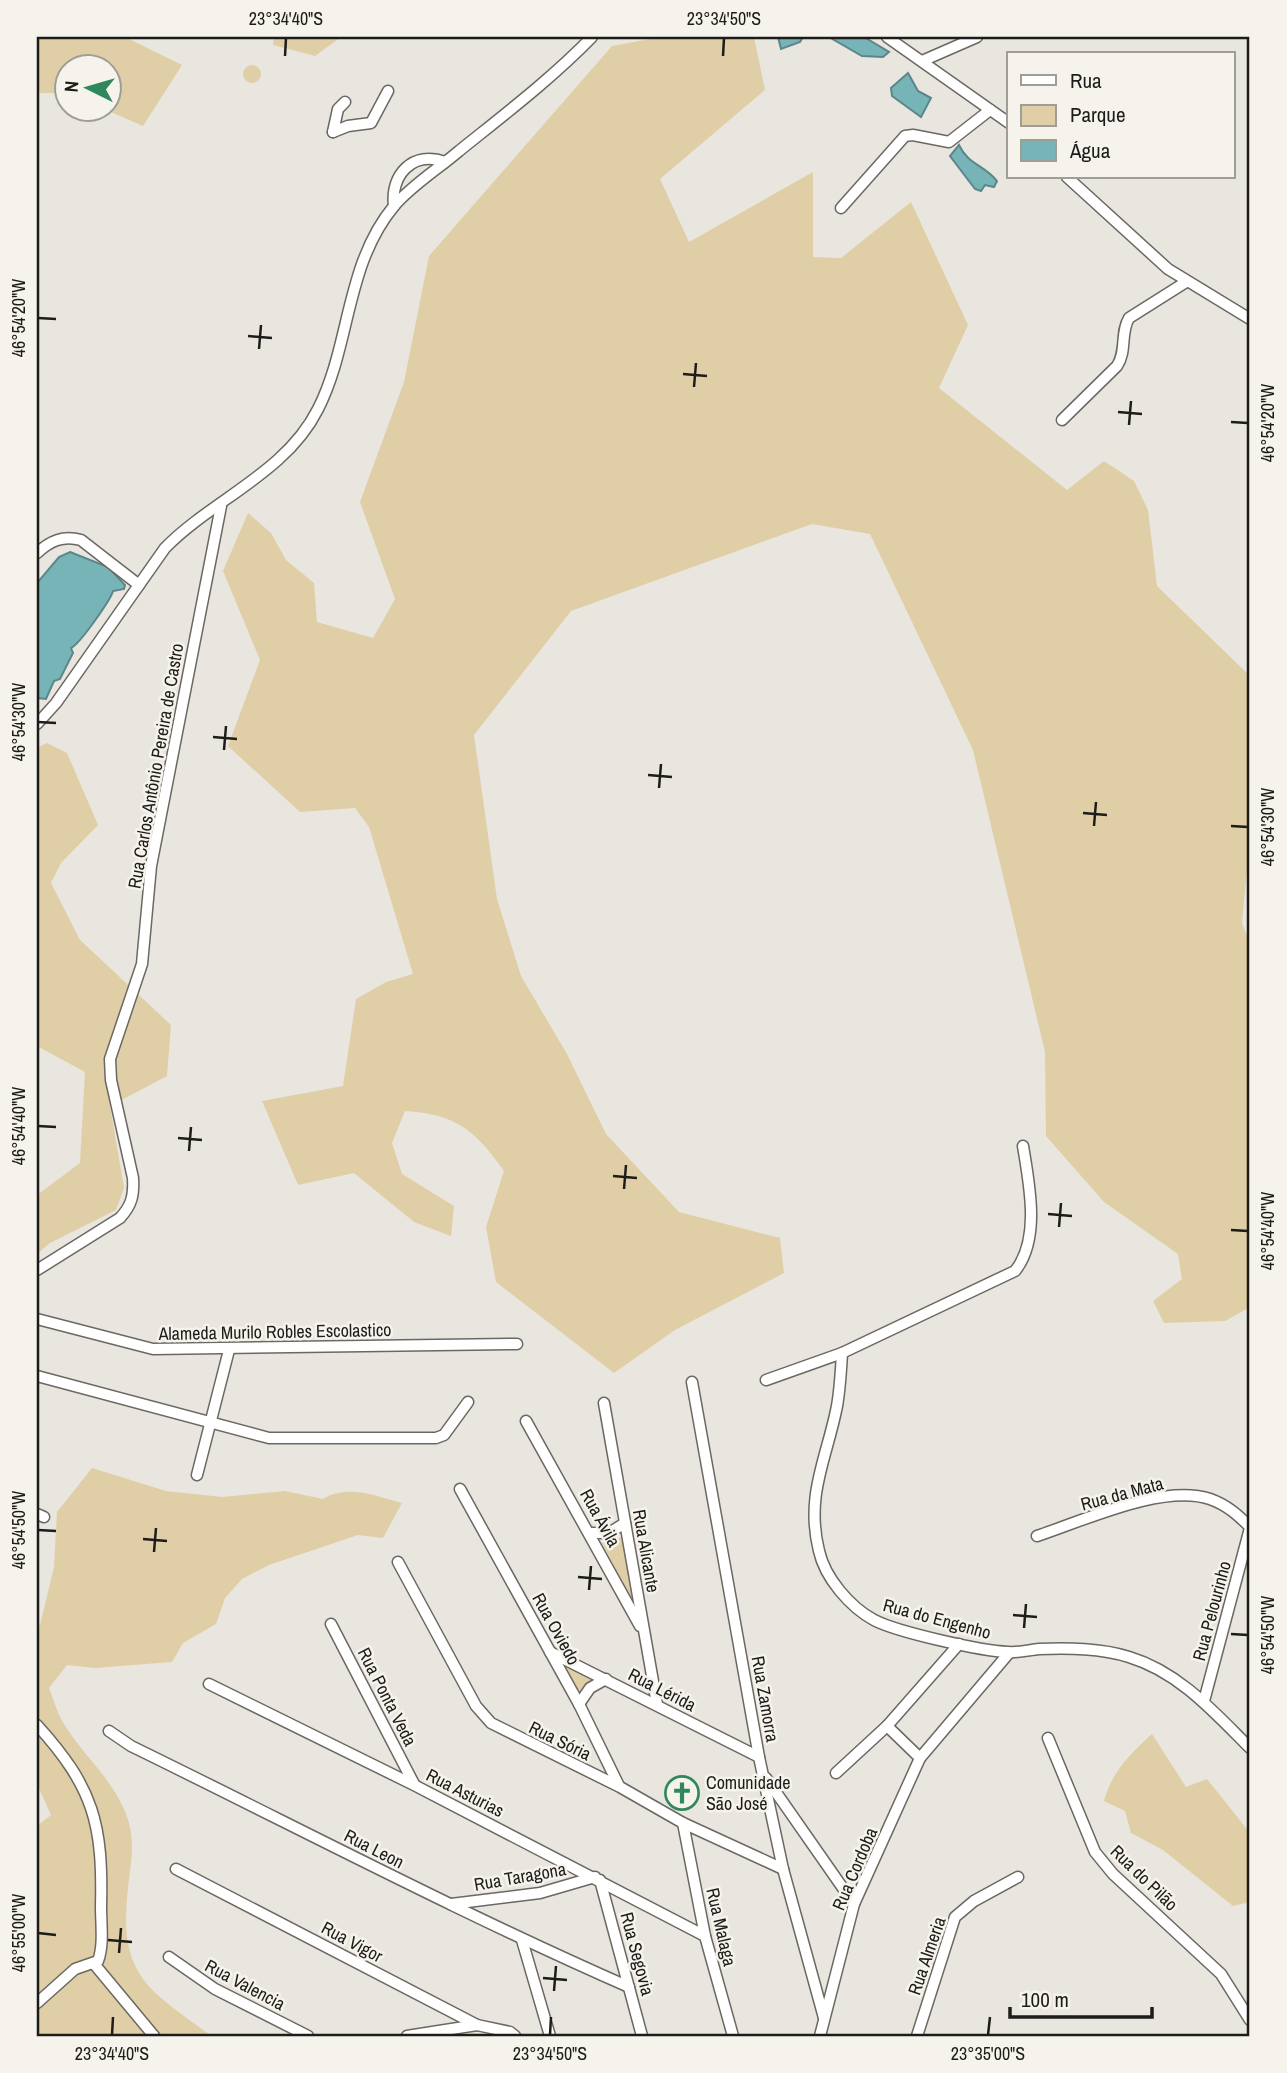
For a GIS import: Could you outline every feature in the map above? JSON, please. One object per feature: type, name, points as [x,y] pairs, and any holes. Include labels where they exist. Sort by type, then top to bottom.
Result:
[{"type":"street","points":[[37,724],[56,703],[165,548],[183,530],[221,506],[289,450],[305,432],[319,407],[359,270],[372,240],[394,206],[558,71],[592,37]]},
{"type":"street","points":[[887,37],[1007,122]]},
{"type":"street","points":[[922,61],[977,37]]},
{"type":"street","points":[[345,102],[338,109],[333,132],[348,126],[371,123],[388,91]]},
{"type":"street","points":[[841,208],[905,136],[949,142],[990,110]]},
{"type":"street","points":[[394,206],[395,182],[407,166],[424,159],[445,163]]},
{"type":"street","points":[[1068,178],[1140,246],[1186,282],[1250,319]]},
{"type":"street","points":[[1062,420],[1121,360],[1124,325],[1129,318],[1186,282]]},
{"type":"street","name":"Rua Carlos Antônio Pereira de Castro","points":[[37,1270],[120,1218],[130,1208],[134,1194],[133,1178],[111,1080],[110,1059],[142,964],[151,866],[221,506]]},
{"type":"street","points":[[37,553],[56,540],[69,537],[81,540],[139,585]]},
{"type":"street","points":[[766,1380],[842,1353],[1015,1271],[1026,1253],[1031,1217],[1023,1146]]},
{"type":"street","name":"Alameda Murilo Robles Escolastico","points":[[37,1319],[142,1348],[229,1350],[517,1343]]},
{"type":"street","points":[[197,1475],[229,1350]]},
{"type":"street","name":"Rua do Engenho","points":[[842,1353],[837,1407],[819,1468],[815,1495],[819,1552],[827,1573],[872,1619],[959,1644],[1009,1653],[1057,1648],[1128,1656],[1178,1681],[1204,1701],[1250,1748]]},
{"type":"street","points":[[37,1376],[282,1440],[436,1438],[444,1435],[468,1402]]},
{"type":"street","name":"Rua Zamorra","points":[[692,1382],[759,1757],[783,1869],[824,2018]]},
{"type":"street","name":"Rua Alicante","points":[[604,1403],[657,1704]]},
{"type":"street","name":"Rua Ávila","points":[[526,1421],[591,1533],[644,1633]]},
{"type":"street","name":"Rua Oviedo","points":[[460,1489],[579,1704],[620,1787]]},
{"type":"street","name":"Rua da Mata","points":[[1037,1536],[1147,1501],[1188,1495],[1222,1504],[1250,1528]]},
{"type":"street","points":[[591,1533],[609,1533],[625,1523]]},
{"type":"street","name":"Rua Pelourinho","points":[[1204,1701],[1250,1528]]},
{"type":"street","name":"Rua Sória","points":[[398,1562],[476,1706],[491,1723],[620,1787],[683,1823],[783,1869]]},
{"type":"street","name":"Rua Ponta Veda","points":[[331,1624],[414,1785]]},
{"type":"street","points":[[836,1773],[887,1726],[959,1644]]},
{"type":"street","name":"Rua Lérida","points":[[550,1651],[759,1757]]},
{"type":"street","name":"Rua Cordoba","points":[[820,2036],[854,1904],[920,1758],[1009,1653]]},
{"type":"street","points":[[579,1704],[590,1688],[606,1679]]},
{"type":"street","name":"Rua Asturias","points":[[209,1684],[414,1785],[705,1936]]},
{"type":"street","points":[[37,1725],[68,1760],[99,1832],[102,1853],[101,1951],[95,1965]]},
{"type":"street","points":[[887,1726],[920,1758]]},
{"type":"street","name":"Rua Leon","points":[[109,1731],[131,1746],[450,1905],[629,1987]]},
{"type":"street","name":"Rua do Pilão","points":[[1048,1738],[1095,1853],[1113,1874],[1221,1974],[1250,2020]]},
{"type":"street","points":[[763,1773],[854,1904]]},
{"type":"street","name":"Rua Malaga","points":[[683,1823],[705,1936],[733,2036]]},
{"type":"street","name":"Rua Vigor","points":[[176,1869],[477,2025],[510,2032],[515,2036]]},
{"type":"street","name":"Rua Almeria","points":[[917,2036],[955,1917],[974,1901],[1018,1877]]},
{"type":"street","name":"Rua Taragona","points":[[450,1905],[540,1893],[597,1879]]},
{"type":"street","name":"Rua Segovia","points":[[597,1879],[642,2036]]},
{"type":"street","points":[[522,1940],[550,2036]]},
{"type":"street","name":"Rua Valencia","points":[[169,1957],[215,1989],[308,2036]]},
{"type":"street","points":[[37,2003],[81,1965],[95,1965]]},
{"type":"street","points":[[95,1965],[154,2036]]},
{"type":"street","points":[[407,2036],[477,2025]]},
{"type":"green space","points":[[37,37],[125,37],[182,65],[143,126],[122,117],[122,52],[52,52],[52,93],[37,93]]},
{"type":"green space","points":[[274,37],[341,37],[315,56],[273,45]]},
{"type":"green space","points":[[661,37],[754,37],[765,90],[660,179],[689,242],[813,172],[813,257],[841,258],[911,202],[968,325],[939,388],[1067,490],[1104,461],[1134,481],[1148,510],[1157,586],[1250,676],[1250,839],[1242,923],[1250,943],[1250,1307],[1225,1321],[1164,1323],[1153,1301],[1182,1279],[1178,1254],[1104,1202],[1046,1136],[1045,1052],[973,750],[870,534],[812,524],[571,611],[474,735],[497,899],[521,976],[567,1054],[606,1134],[679,1212],[780,1238],[784,1273],[675,1330],[614,1373],[496,1282],[486,1227],[504,1171],[483,1145],[463,1127],[438,1116],[405,1111],[392,1143],[402,1174],[454,1206],[451,1236],[414,1222],[354,1173],[298,1185],[262,1101],[343,1086],[356,999],[386,982],[413,974],[369,827],[355,808],[300,812],[228,746],[260,660],[223,571],[248,513],[271,533],[286,560],[314,583],[317,622],[373,638],[395,599],[360,502],[404,382],[429,256],[612,46]]},
{"type":"green space","points":[[252,65],[258,68],[261,74],[258,80],[252,83],[246,80],[243,74],[246,68]]},
{"type":"green space","points":[[47,743],[67,753],[98,825],[61,863],[51,883],[80,940],[171,1025],[167,1076],[110,1106],[124,1188],[116,1210],[50,1243],[37,1254],[37,1195],[80,1163],[85,1072],[37,1046],[37,748]]},
{"type":"green space","points":[[92,1468],[166,1491],[222,1497],[285,1491],[323,1499],[342,1492],[352,1492],[402,1503],[383,1538],[358,1535],[269,1565],[242,1579],[225,1598],[216,1624],[183,1643],[172,1662],[95,1668],[67,1665],[49,1688],[63,1723],[114,1790],[126,1814],[132,1851],[126,1917],[133,1961],[154,1991],[212,2036],[37,2036],[37,1826],[51,1815],[37,1784],[37,1625],[40,1625],[54,1567],[57,1512]]},
{"type":"green space","points":[[622,1537],[634,1603],[602,1543]]},
{"type":"green space","points":[[561,1664],[594,1679],[581,1693]]},
{"type":"green space","points":[[1152,1734],[1186,1787],[1207,1779],[1250,1833],[1250,1902],[1233,1906],[1163,1850],[1131,1833],[1125,1811],[1104,1801],[1112,1781],[1129,1756]]},
{"type":"water","points":[[778,37],[803,37],[800,42],[781,49]]},
{"type":"water","points":[[829,37],[864,37],[889,52],[883,57],[862,56]]},
{"type":"water","points":[[908,73],[918,91],[931,98],[921,117],[892,96],[891,88]]},
{"type":"water","points":[[959,145],[967,157],[997,181],[994,187],[985,185],[981,191],[975,189],[950,156]]},
{"type":"water","points":[[70,552],[108,567],[125,585],[124,589],[113,591],[95,621],[71,648],[73,653],[60,679],[54,681],[46,699],[37,698],[37,583],[59,557]]},
{"type":"place","name":"Comunidade São José","points":[[682,1793]]}]
